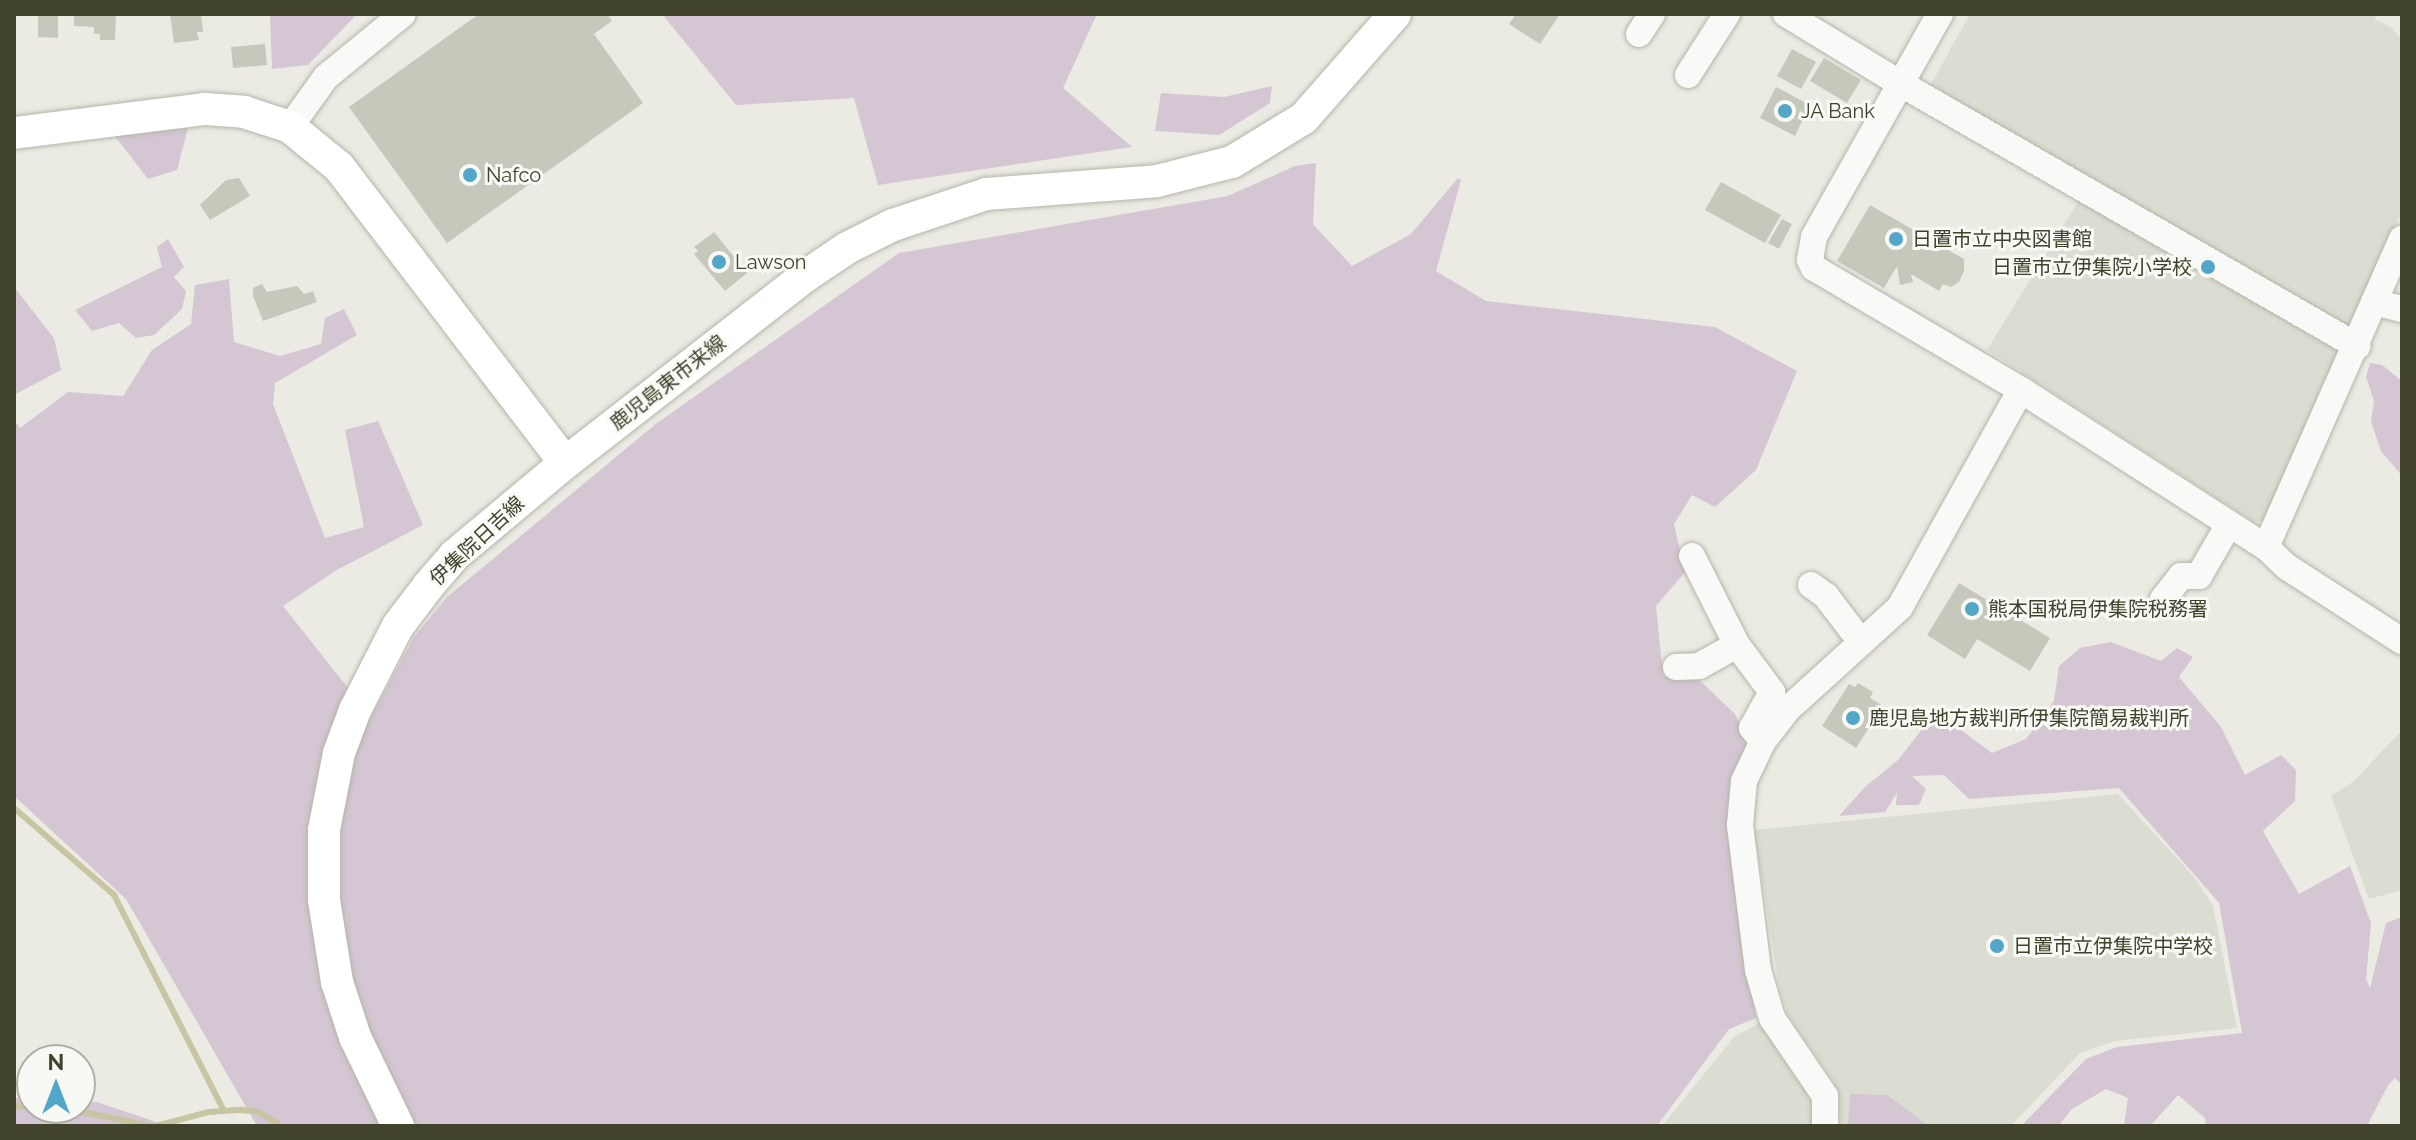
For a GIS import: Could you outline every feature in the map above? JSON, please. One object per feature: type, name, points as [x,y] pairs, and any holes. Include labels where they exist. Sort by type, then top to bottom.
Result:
[{"type":"main road","name":"鹿児島東市来線","points":[[565,463],[804,277],[847,248],[938,208],[986,194],[1157,181],[1232,162],[1304,118],[1395,14]]},
{"type":"main road","points":[[14,133],[205,109],[244,112],[290,127],[339,167],[565,463]]},
{"type":"main road","name":"伊集院日吉線","points":[[398,1126],[345,1013],[329,941],[323,877],[324,830],[339,753],[375,665],[429,585],[455,555],[565,463]]},
{"type":"street","points":[[290,127],[326,77],[403,14]]},
{"type":"street","points":[[1688,75],[1727,14]]},
{"type":"street","points":[[1786,14],[1898,82],[2357,346]]},
{"type":"street","points":[[1940,14],[1898,82],[1811,243],[1810,260],[1822,276],[2021,390],[2266,547],[2287,567],[2402,641]]},
{"type":"street","points":[[2266,547],[2402,239]]},
{"type":"street","points":[[2374,302],[2402,309]]},
{"type":"street","points":[[1825,1126],[1825,1096],[1772,1018],[1758,970],[1740,825],[1744,781],[1763,741],[1787,710],[1900,607],[2021,390]]},
{"type":"street","points":[[2163,599],[2181,576],[2206,580],[2229,524]]},
{"type":"street","points":[[1692,556],[1737,645],[1772,692],[1752,728],[1763,741]]},
{"type":"street","points":[[1811,585],[1826,596],[1861,642]]},
{"type":"street","points":[[1676,667],[1699,666],[1737,645]]},
{"type":"shaded area","points":[[270,14],[357,14],[308,65],[272,69]]},
{"type":"shaded area","points":[[662,14],[1097,14],[1063,88],[1132,147],[878,185],[854,98],[736,105]]},
{"type":"shaded area","name":"日置市立伊集院小学校","points":[[1970,14],[2376,14],[2375,19],[2392,28],[2401,39],[2402,212],[2265,520],[2254,522],[1987,350],[2079,200],[1918,107]]},
{"type":"shaded area","points":[[1272,86],[1270,103],[1219,135],[1155,131],[1161,93],[1224,97]]},
{"type":"shaded area","points":[[188,128],[177,170],[148,179],[114,135]]},
{"type":"shaded area","points":[[1316,163],[1313,224],[1352,266],[1411,234],[1458,178],[1461,180],[1436,271],[1486,301],[1715,327],[1797,371],[1756,470],[1715,507],[1692,495],[1674,524],[1685,572],[1656,606],[1663,676],[1695,676],[1735,714],[1748,740],[1733,780],[1728,812],[1737,904],[1756,1018],[1729,1029],[1657,1126],[257,1126],[126,899],[14,796],[14,420],[20,428],[68,392],[123,396],[152,350],[191,324],[195,285],[229,279],[234,342],[280,356],[321,344],[325,318],[344,309],[357,335],[275,383],[273,404],[325,538],[364,527],[345,430],[378,421],[423,525],[335,571],[283,606],[371,717],[414,637],[447,597],[657,423],[899,253],[1228,196],[1295,166]]},
{"type":"shaded area","points":[[168,239],[184,267],[174,277],[186,291],[182,309],[154,335],[136,338],[119,323],[92,331],[75,310],[162,267],[157,247]]},
{"type":"shaded area","points":[[14,287],[54,338],[61,370],[14,395]]},
{"type":"shaded area","points":[[2370,363],[2382,365],[2402,381],[2402,476],[2381,451],[2371,422],[2374,401],[2366,377]]},
{"type":"shaded area","points":[[2111,642],[2161,661],[2177,648],[2193,657],[2179,677],[2221,727],[2245,775],[2281,755],[2296,770],[2295,801],[2263,831],[2299,894],[2350,866],[2371,923],[2366,979],[2370,988],[2386,923],[2402,917],[2402,1085],[2395,1078],[2388,1085],[2367,1126],[2206,1126],[2205,1118],[2178,1095],[2150,1126],[2124,1126],[2128,1098],[2106,1089],[2072,1109],[2058,1126],[2021,1126],[2086,1059],[2117,1047],[2242,1033],[2219,903],[2119,788],[1969,799],[1944,775],[1912,776],[1926,789],[1919,805],[1896,805],[1897,793],[1885,812],[1839,816],[1865,787],[1898,760],[1926,724],[1957,727],[1992,753],[2026,739],[2054,701],[2059,666],[2080,648]]},
{"type":"shaded area","points":[[2402,730],[2402,890],[2369,899],[2331,796],[2353,782]]},
{"type":"shaded area","name":"日置市立伊集院中学校","points":[[2118,794],[2195,878],[2213,906],[2237,1028],[2115,1041],[2080,1053],[2011,1126],[1841,1126],[1835,1083],[1788,1015],[1779,985],[1754,830]]},
{"type":"shaded area","points":[[1761,1022],[1809,1093],[1814,1107],[1814,1126],[1662,1126],[1734,1037]]},
{"type":"shaded area","points":[[1850,1094],[1887,1095],[1929,1126],[1848,1126]]},
{"type":"shaded area","points":[[16,1098],[16,1124],[96,1124],[96,1102],[168,1126],[14,1126]]},
{"type":"building","points":[[38,14],[58,14],[58,38],[38,37]]},
{"type":"building","points":[[74,14],[116,14],[115,40],[100,40],[100,34],[94,34],[94,27],[74,26]]},
{"type":"building","points":[[170,14],[201,14],[203,32],[197,32],[199,40],[174,43]]},
{"type":"building","name":"Nafco","points":[[479,14],[607,14],[612,21],[594,34],[643,103],[447,243],[349,107]]},
{"type":"building","points":[[1516,14],[1560,14],[1540,44],[1509,24]]},
{"type":"building","points":[[265,44],[267,65],[233,68],[231,47]]},
{"type":"building","points":[[1792,49],[1816,62],[1801,89],[1777,76]]},
{"type":"building","points":[[1824,58],[1861,80],[1847,103],[1810,81]]},
{"type":"building","name":"JA Bank","points":[[1776,87],[1810,105],[1795,136],[1760,118]]},
{"type":"building","points":[[239,178],[250,196],[210,220],[200,205],[226,180]]},
{"type":"building","points":[[1721,182],[1781,215],[1765,243],[1705,210]]},
{"type":"building","points":[[1870,205],[1964,259],[1964,271],[1959,282],[1951,287],[1943,284],[1939,291],[1911,274],[1913,282],[1900,285],[1897,266],[1884,288],[1837,261]]},
{"type":"building","points":[[1782,219],[1792,224],[1779,249],[1768,243]]},
{"type":"building","points":[[714,232],[747,273],[725,291],[694,254],[698,251],[694,247]]},
{"type":"building","points":[[262,284],[267,292],[297,286],[304,294],[313,291],[317,302],[263,321],[253,296],[253,288]]},
{"type":"building","name":"熊本国税局伊集院税務署","points":[[1959,583],[2050,638],[2030,671],[1977,639],[1965,659],[1927,635]]},
{"type":"building","points":[[1858,683],[1873,692],[1870,698],[1883,706],[1856,748],[1822,726],[1849,684],[1855,687]]},
{"type":"waterway","points":[[14,808],[114,895],[224,1111]]},
{"type":"waterway","points":[[156,1126],[209,1112],[241,1110],[259,1112],[281,1126]]},
{"type":"waterway","points":[[96,1115],[151,1126]]},
{"type":"place","name":"JA Bank","points":[[1785,111]]},
{"type":"place","name":"Nafco","points":[[470,175]]},
{"type":"place","name":"日置市立中央図書館","points":[[1896,239]]},
{"type":"place","name":"Lawson","points":[[719,262]]},
{"type":"place","name":"日置市立伊集院小学校","points":[[2208,267]]},
{"type":"place","name":"熊本国税局伊集院税務署","points":[[1972,609]]},
{"type":"place","name":"鹿児島地方裁判所伊集院簡易裁判所","points":[[1853,718]]},
{"type":"place","name":"日置市立伊集院中学校","points":[[1997,946]]}]
